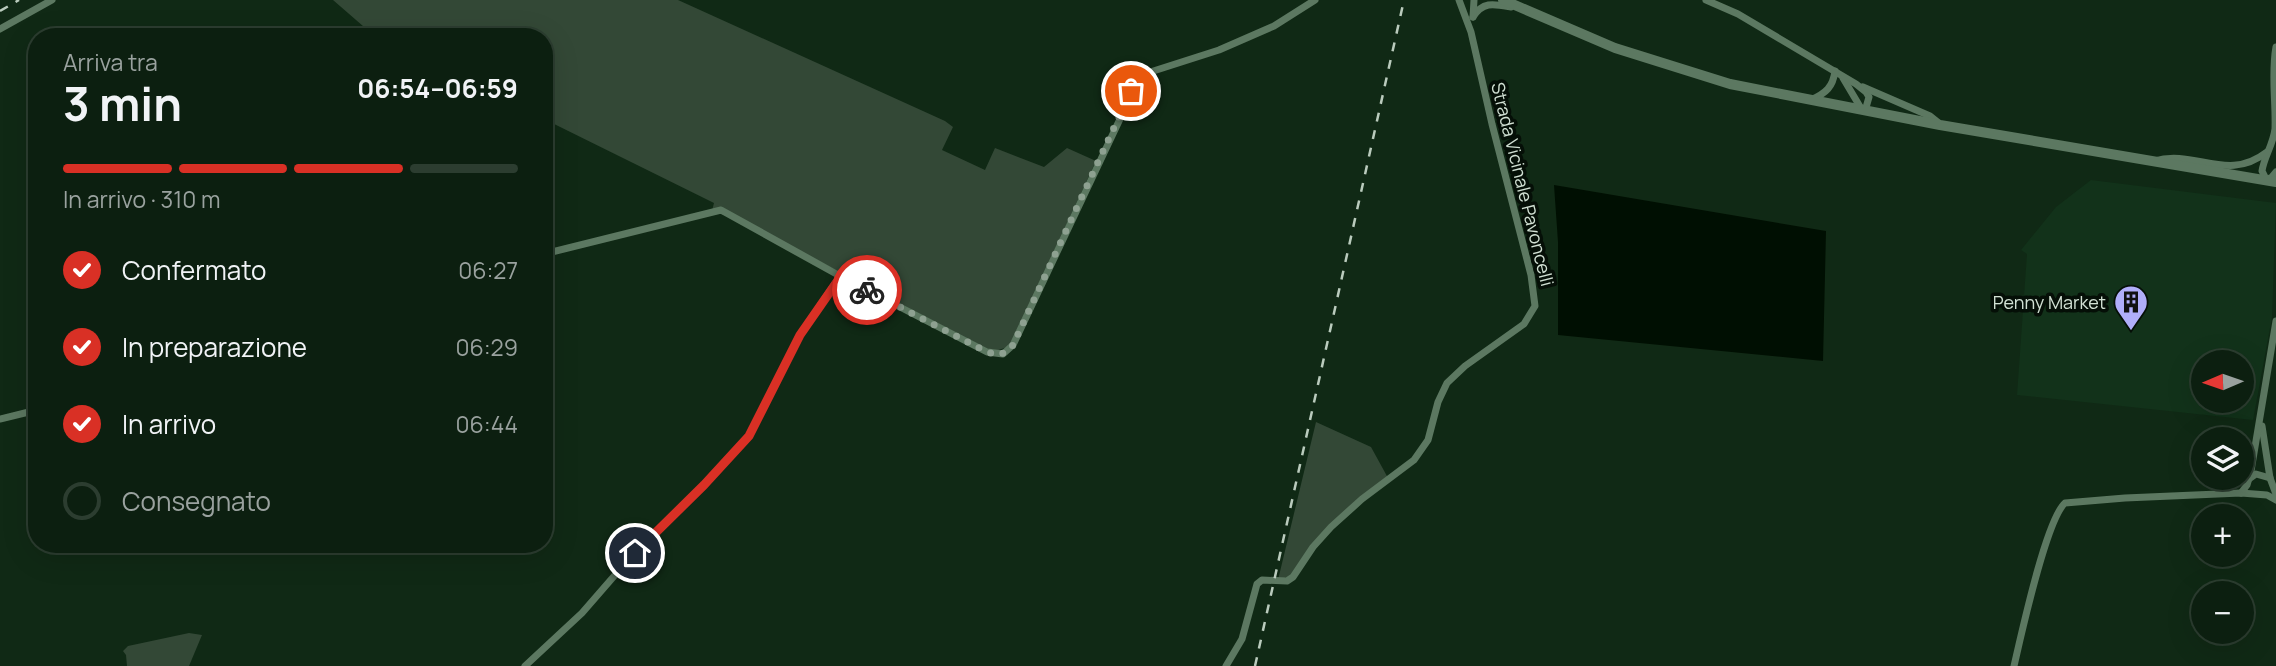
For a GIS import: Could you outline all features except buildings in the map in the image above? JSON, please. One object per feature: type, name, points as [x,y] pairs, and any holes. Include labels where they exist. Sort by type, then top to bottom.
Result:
[{"type":"main road","points":[[1503,0],[1615,48],[1711,79],[1940,125],[2271,180]]},
{"type":"street","points":[[0,29],[52,0]]},
{"type":"street","points":[[553,252],[721,211],[987,352],[999,355],[1006,353],[1013,345],[1138,81],[1144,74],[1219,50],[1273,26],[1315,0]]},
{"type":"street","name":"Strada Vicinale Pavoncelli","points":[[1227,666],[1242,639],[1256,584],[1262,580],[1287,581],[1293,577],[1313,547],[1331,527],[1414,460],[1428,440],[1441,393],[1447,383],[1465,366],[1524,324],[1535,306],[1531,275],[1461,0]]},
{"type":"street","name":"Strada Vicinale Pavoncelli","points":[[1471,32],[1474,0]]},
{"type":"street","points":[[1706,0],[1738,14],[1856,84],[1869,97],[1864,110]]},
{"type":"street","points":[[1473,18],[1479,8],[1485,5],[1521,9]]},
{"type":"street","points":[[2276,47],[2273,75],[2276,130],[2262,168],[2263,176],[2271,180],[2276,173]]},
{"type":"street","points":[[1810,100],[1829,89],[1835,71]]},
{"type":"street","points":[[1835,71],[1864,110]]},
{"type":"street","points":[[1856,84],[1930,116],[1940,125]]},
{"type":"street","points":[[2153,161],[2168,157],[2244,166],[2270,150]]},
{"type":"street","points":[[525,666],[582,613],[622,566],[749,436],[800,335],[841,276]]},
{"type":"street","points":[[2254,451],[2276,321]]},
{"type":"street","points":[[0,419],[28,412]]},
{"type":"street","points":[[2261,418],[2270,478],[2276,494]]},
{"type":"street","points":[[2254,476],[2270,478]]},
{"type":"street","points":[[2258,493],[2266,487],[2270,478]]},
{"type":"street","points":[[2014,666],[2025,615],[2046,545],[2057,512],[2065,503],[2113,498],[2241,493],[2258,493],[2276,500]]},
{"type":"shaded area","points":[[333,0],[678,0],[945,121],[953,127],[942,150],[985,170],[995,148],[1044,167],[1067,148],[1096,161],[1010,346],[993,352],[744,222],[712,211],[714,203],[553,123],[553,28],[365,28]]},
{"type":"shaded area","points":[[2091,180],[2276,203],[2272,317],[2253,420],[2017,395],[2027,254],[2021,250],[2056,207]]},
{"type":"shaded area","points":[[1554,185],[1826,231],[1823,361],[1558,335],[1558,242]]},
{"type":"shaded area","points":[[1316,422],[1371,447],[1388,478],[1357,502],[1291,576],[1278,580]]},
{"type":"shaded area","points":[[189,633],[202,635],[189,666],[127,666],[123,651],[128,646]]},
{"type":"railway","points":[[0,11],[19,0]]},
{"type":"railway","points":[[1255,666],[1404,0]]},
{"type":"way so far","points":[[867,290],[987,352],[999,355],[1006,353],[1013,345],[1131,91]]},
{"type":"place","name":"Penny Market","points":[[2131,332]]},
{"type":"route","points":[[635,553],[749,436],[800,335],[841,276],[867,290]]}]
